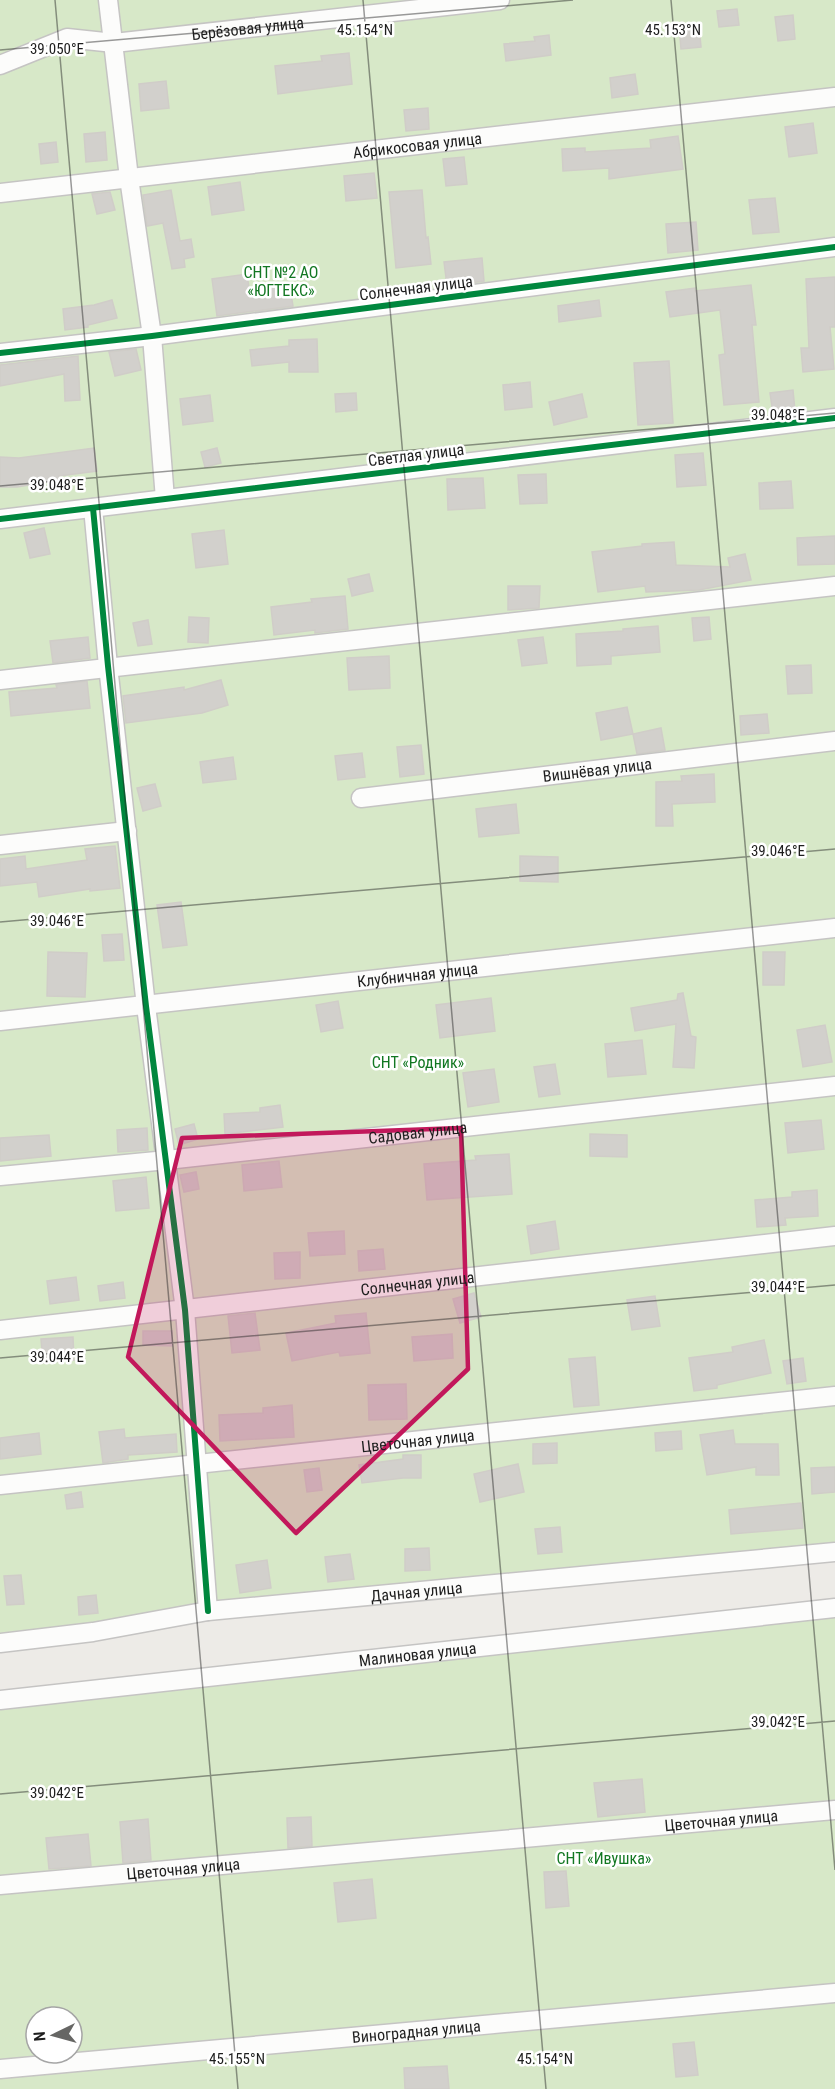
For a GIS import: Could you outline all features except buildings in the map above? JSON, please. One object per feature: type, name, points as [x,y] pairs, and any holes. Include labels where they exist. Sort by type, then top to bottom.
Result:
[{"type":"street","points":[[108,0],[129,178],[152,336],[165,499]]},
{"type":"street","name":"Берёзовая улица","points":[[0,65],[67,38],[114,43],[500,0]]},
{"type":"street","name":"Абрикосовая улица","points":[[0,193],[835,97]]},
{"type":"street","name":"Солнечная улица","points":[[0,353],[152,336],[835,247]]},
{"type":"street","name":"Светлая улица","points":[[0,519],[835,418]]},
{"type":"street","points":[[93,508],[108,666],[146,1006],[185,1310],[208,1611]]},
{"type":"street","points":[[0,680],[108,666],[835,586]]},
{"type":"street","name":"Вишнёвая улица","points":[[361,798],[835,741]]},
{"type":"street","points":[[0,845],[127,831]]},
{"type":"street","name":"Клубничная улица","points":[[0,1022],[835,928]]},
{"type":"street","name":"Садовая улица","points":[[0,1176],[167,1160],[835,1086]]},
{"type":"street","name":"Солнечная улица","points":[[0,1330],[835,1236]]},
{"type":"street","name":"Цветочная улица","points":[[0,1485],[835,1396]]},
{"type":"street","name":"Дачная улица","points":[[0,1643],[93,1632],[208,1611],[835,1552]]},
{"type":"street","name":"Малиновая улица","points":[[0,1700],[835,1608]]},
{"type":"street","name":"Цветочная улица","points":[[0,1886],[835,1810]]},
{"type":"street","name":"Виноградная улица","points":[[0,2069],[835,1993]]},
{"type":"highlighted area","points":[[461,1128],[468,1369],[296,1533],[128,1357],[182,1138]]},
{"type":"green space","name":"СНТ «Родник»","points":[[0,0],[835,0],[835,1548],[0,1643]]},
{"type":"green space","name":"СНТ «Ивушка»","points":[[835,1603],[835,2089],[0,2089],[0,1692]]},
{"type":"cycle path","points":[[0,353],[152,336],[835,247]]},
{"type":"cycle path","points":[[0,519],[835,418]]},
{"type":"cycle path","points":[[93,508],[108,666],[146,1006],[185,1310],[208,1611]]},
{"type":"park label","name":"СНТ №2 АО «ЮГТЕКС»","points":[[281,281]]}]
